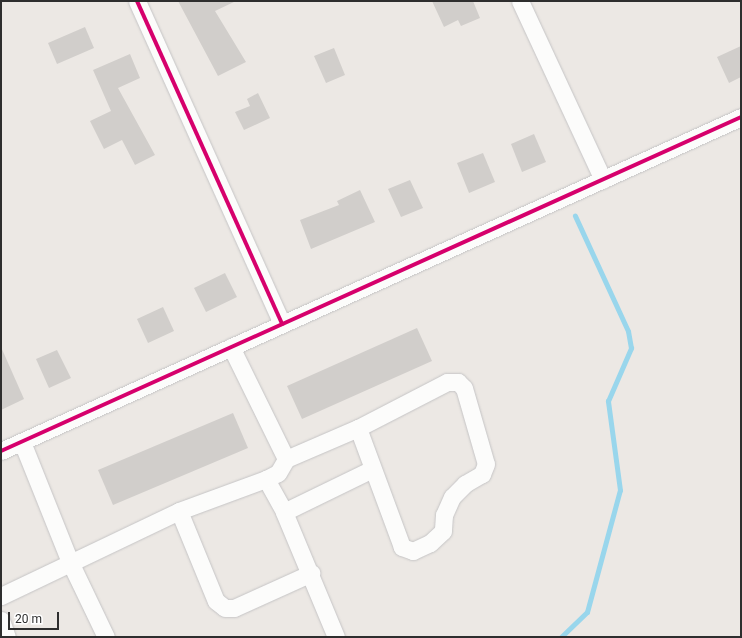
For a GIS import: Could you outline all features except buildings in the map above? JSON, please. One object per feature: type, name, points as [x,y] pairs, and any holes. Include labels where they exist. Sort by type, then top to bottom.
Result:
[{"type":"street","points":[[138,1],[282,324]]},
{"type":"street","points":[[520,1],[603,180]]},
{"type":"street","points":[[1,451],[741,117]]},
{"type":"street","points":[[231,347],[286,459]]},
{"type":"street","points":[[1,596],[70,562],[179,512],[266,479],[278,473],[286,459],[358,428],[447,382],[458,382],[464,388],[486,464],[482,474],[452,497],[444,515],[443,531],[430,544],[413,551],[402,547],[358,428]]},
{"type":"street","points":[[22,442],[70,562],[106,637]]},
{"type":"street","points":[[284,512],[372,469]]},
{"type":"street","points":[[266,479],[284,512],[336,637]]},
{"type":"street","points":[[179,512],[216,601],[224,608],[234,608],[311,574]]},
{"type":"street","points":[[1,620],[7,637]]},
{"type":"waterway","points":[[561,637],[587,612],[620,490],[608,401],[631,348],[628,331],[575,216]]},
{"type":"cycle path","points":[[137,1],[282,324]]},
{"type":"cycle path","points":[[1,451],[741,117]]}]
